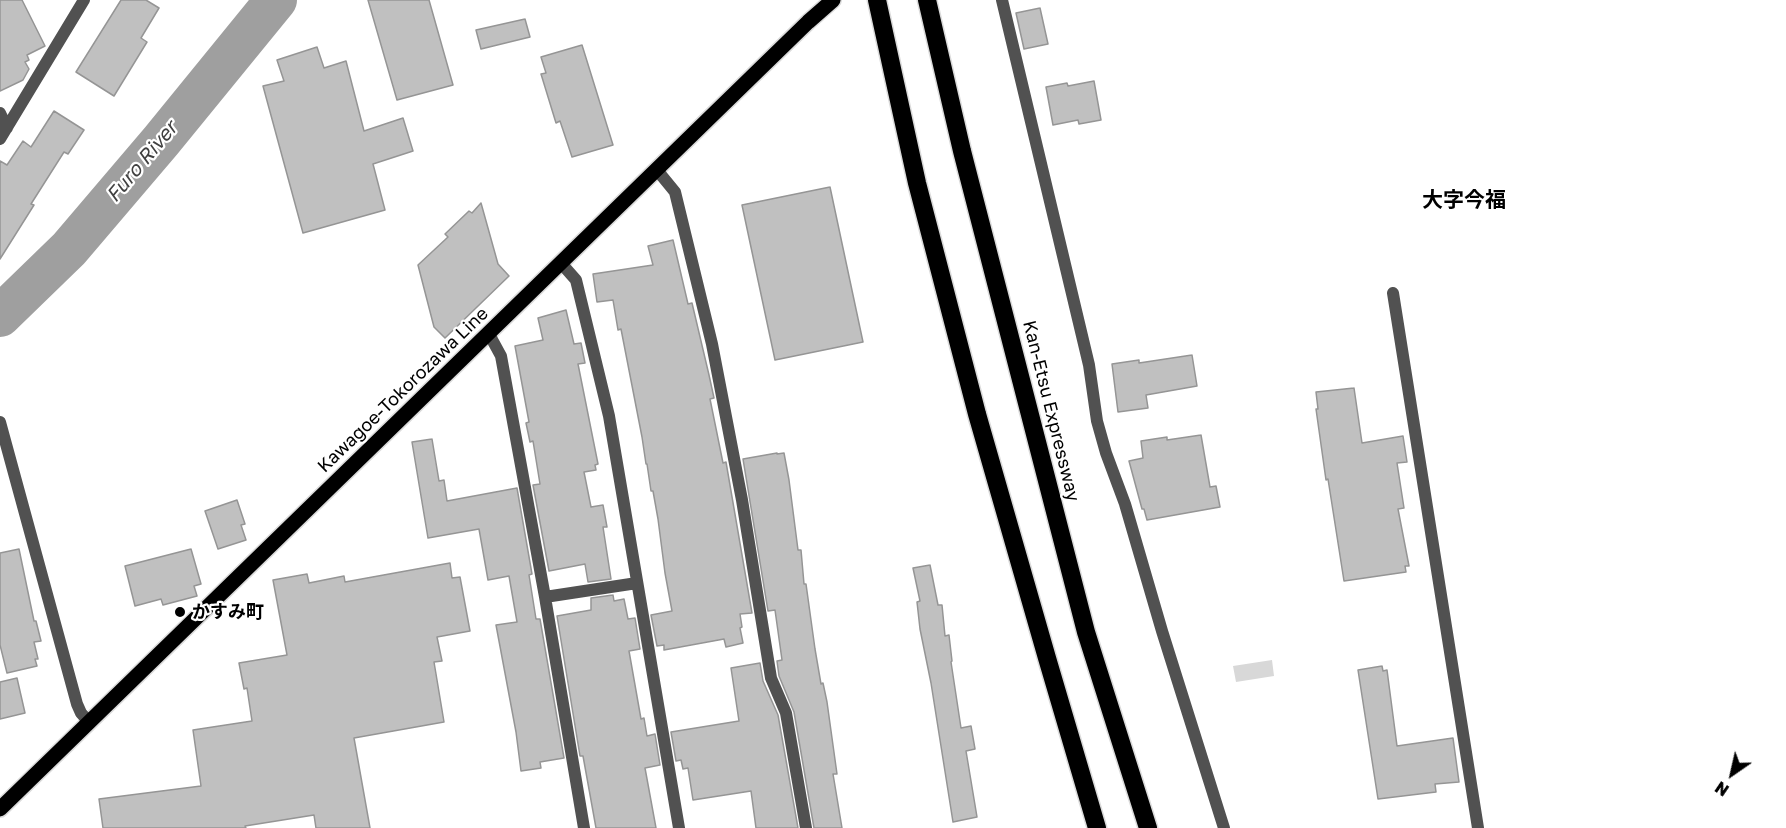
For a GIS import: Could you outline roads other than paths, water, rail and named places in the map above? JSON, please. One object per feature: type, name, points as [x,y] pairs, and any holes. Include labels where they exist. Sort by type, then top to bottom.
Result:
[{"type":"highway","name":"Kan-Etsu Expressway","points":[[927,0],[962,151],[1086,632],[1148,828]]},
{"type":"highway","points":[[878,5],[917,183],[977,414],[1097,828]]},
{"type":"main road","name":"Kawagoe-Tokorozawa Line","points":[[0,809],[833,0]]},
{"type":"street","points":[[70,0],[76,13]]},
{"type":"street","points":[[0,139],[84,0]]},
{"type":"street","points":[[1002,0],[1089,365],[1100,432],[1110,468],[1125,504],[1224,828]]},
{"type":"street","points":[[0,113],[7,128]]},
{"type":"street","points":[[657,170],[675,192],[712,344],[744,511],[771,678],[786,714],[806,828]]},
{"type":"street","points":[[561,264],[576,280],[607,405],[679,828]]},
{"type":"street","points":[[1393,293],[1478,828]]},
{"type":"street","points":[[489,334],[501,356],[546,597],[584,828]]},
{"type":"street","points":[[0,422],[77,704],[88,722]]},
{"type":"street","points":[[546,597],[637,583]]},
{"type":"waterway","name":"Furo River","points":[[0,316],[69,249],[276,0]]},
{"type":"place","name":"かすみ町","points":[[180,612]]},
{"type":"district","name":"大字今福","points":[[1464,200]]}]
